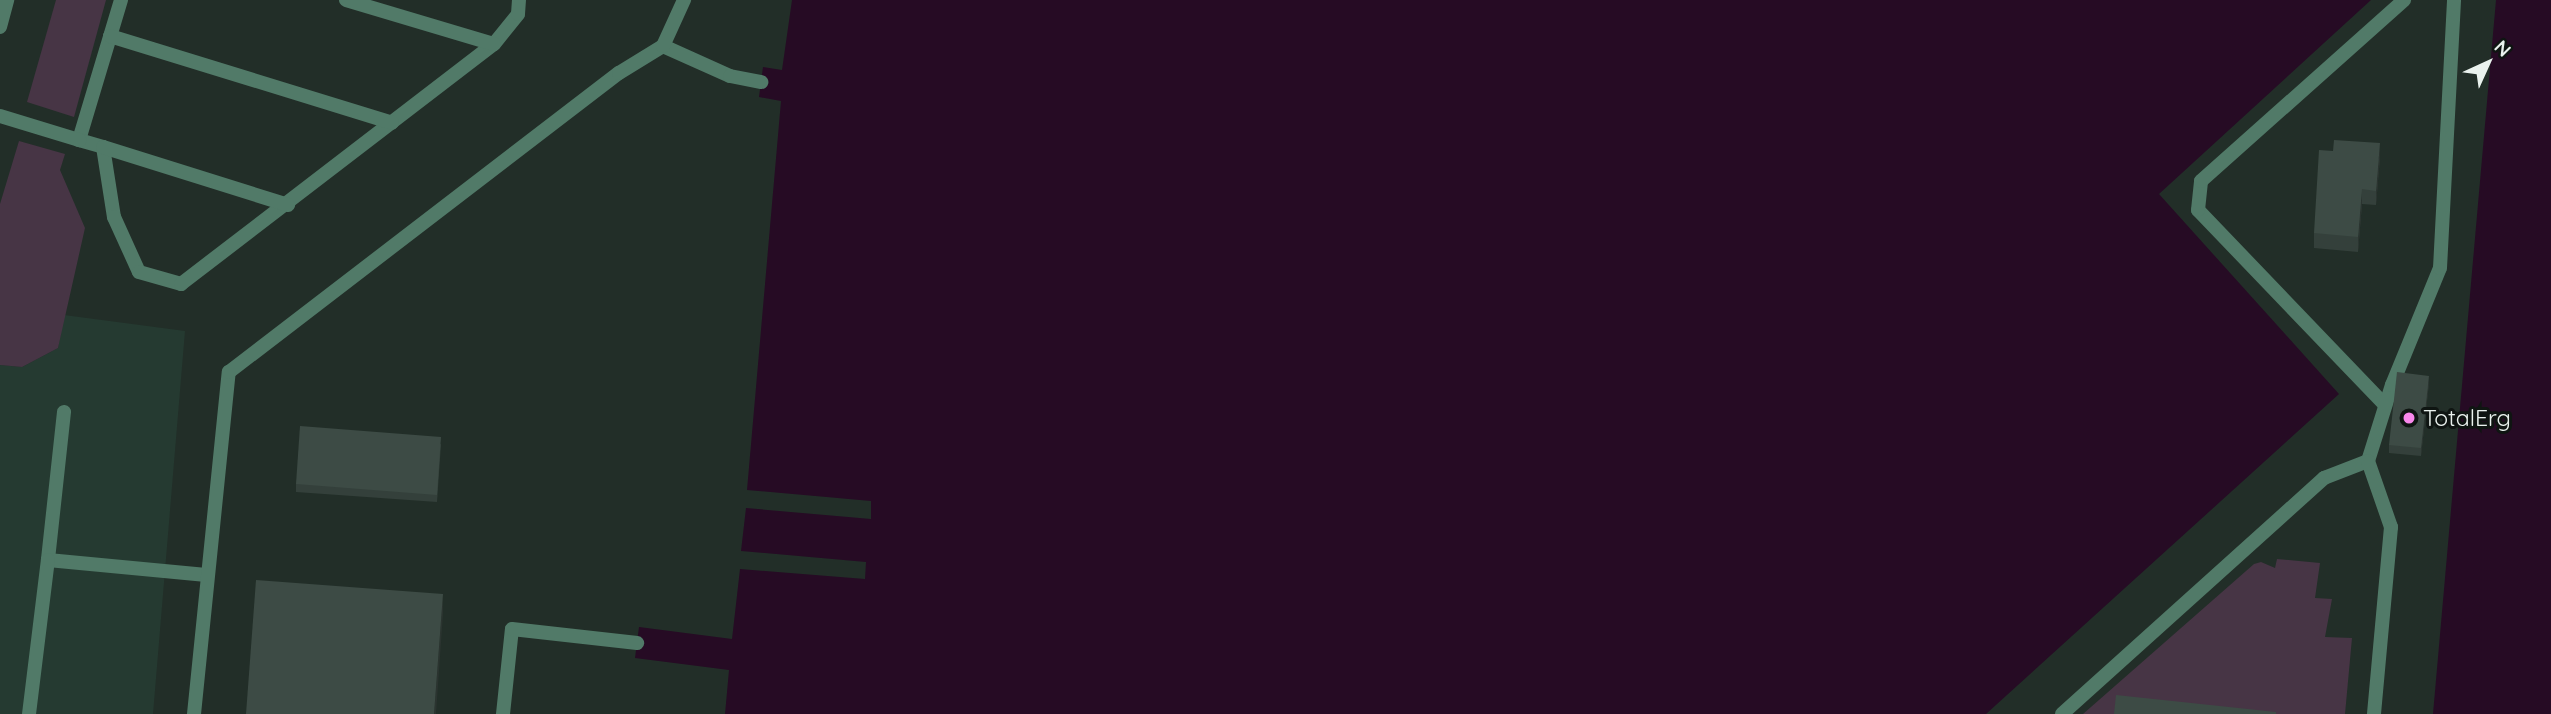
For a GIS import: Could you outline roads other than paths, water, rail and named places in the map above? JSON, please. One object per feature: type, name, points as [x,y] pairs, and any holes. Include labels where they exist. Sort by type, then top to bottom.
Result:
[{"type":"lane","points":[[0,27],[7,0]]},
{"type":"lane","points":[[79,140],[121,0]]},
{"type":"lane","points":[[346,0],[494,44]]},
{"type":"lane","points":[[103,147],[114,217],[139,272],[181,284],[288,205],[494,44],[518,13],[519,0]]},
{"type":"lane","points":[[194,714],[206,575],[229,372],[620,73],[663,46],[684,0]]},
{"type":"lane","points":[[2385,405],[2198,210],[2201,181],[2404,0]]},
{"type":"lane","points":[[2374,714],[2391,527],[2368,461],[2385,405],[2440,268],[2454,0]]},
{"type":"lane","points":[[110,36],[392,123]]},
{"type":"lane","points":[[663,46],[730,76],[761,82]]},
{"type":"lane","points":[[0,116],[288,205]]},
{"type":"lane","points":[[29,714],[64,412]]},
{"type":"lane","points":[[2062,714],[2323,478],[2368,461]]},
{"type":"lane","points":[[48,561],[206,575]]},
{"type":"lane","points":[[503,714],[512,629],[637,643]]},
{"type":"place","name":"TotalErg","points":[[2409,418]]}]
